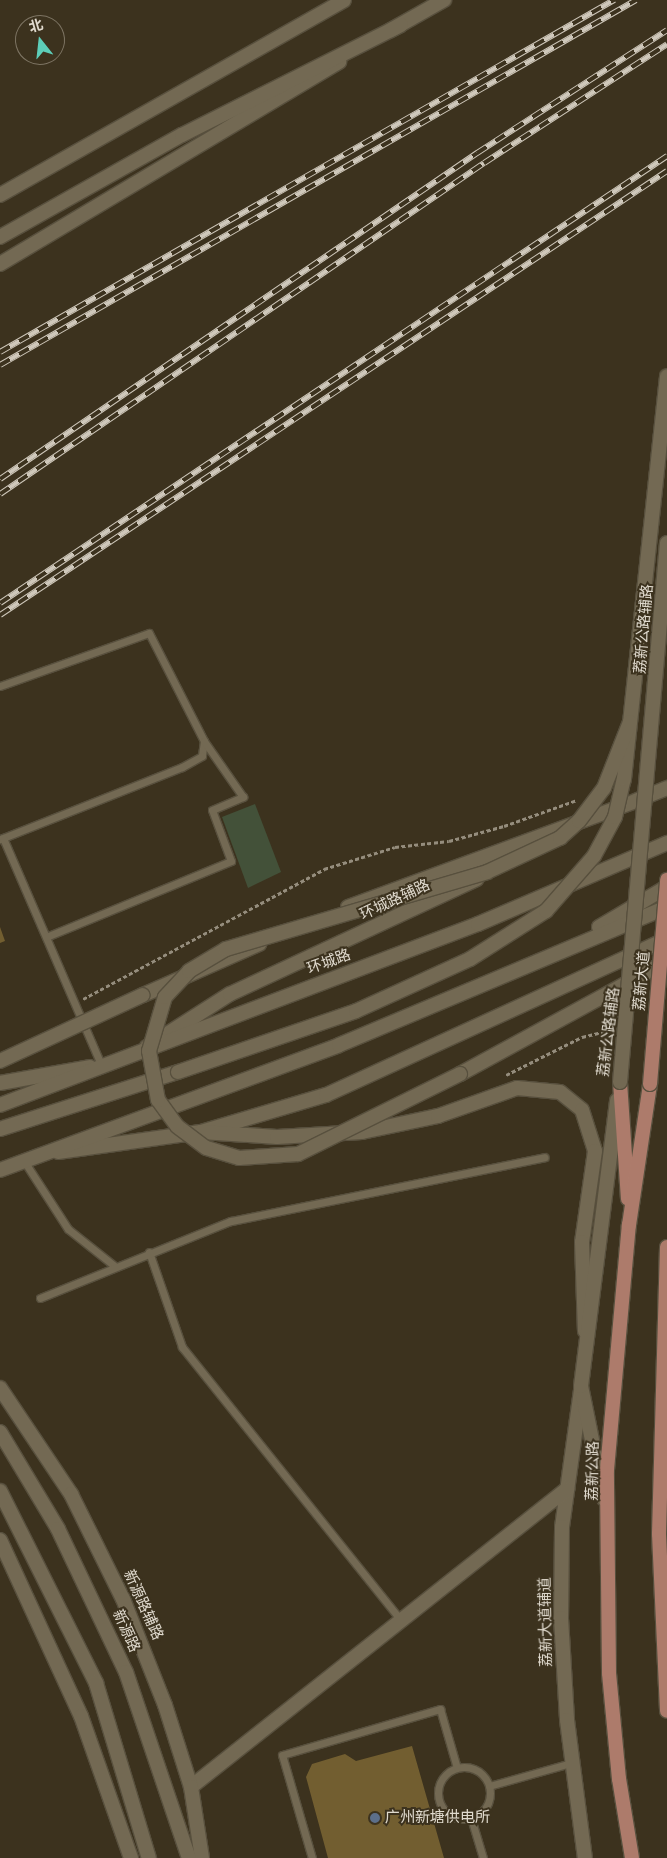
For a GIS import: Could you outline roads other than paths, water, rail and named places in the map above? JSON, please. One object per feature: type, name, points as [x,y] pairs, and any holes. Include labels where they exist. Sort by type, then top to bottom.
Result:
[{"type":"main road","points":[[0,195],[344,0]]},
{"type":"main road","points":[[0,264],[444,0]]},
{"type":"main road","points":[[0,237],[110,175],[401,25]]},
{"type":"main road","points":[[0,1129],[178,1072],[390,997],[476,955],[546,911],[581,875],[615,817],[630,722],[667,376]]},
{"type":"main road","name":"荔新公路辅路","points":[[608,1521],[581,1386],[585,1331],[600,1251],[620,1082],[667,543]]},
{"type":"main road","points":[[630,722],[604,788],[579,821],[560,838],[487,872],[219,952],[189,971],[165,997],[149,1052],[158,1100],[177,1126],[206,1148],[239,1158],[278,1158],[316,1146],[460,1074],[667,961]]},
{"type":"main road","name":"环城路辅路","points":[[142,1050],[230,994],[667,788]]},
{"type":"main road","points":[[0,1061],[143,995],[332,913],[634,802]]},
{"type":"main road","name":"环城路","points":[[0,1105],[101,1065],[478,924],[667,843]]},
{"type":"main road","name":"荔新大道","points":[[650,1084],[667,880]]},
{"type":"main road","points":[[556,954],[667,887]]},
{"type":"main road","points":[[0,1170],[339,1045],[667,907]]},
{"type":"main road","points":[[43,1154],[201,1132],[326,1095],[667,939]]},
{"type":"main road","points":[[0,1083],[101,1065]]},
{"type":"main road","points":[[620,1082],[629,1225]]},
{"type":"main road","name":"荔新公路","points":[[632,1858],[619,1779],[609,1673],[608,1521],[610,1422],[629,1225],[650,1084]]},
{"type":"main road","points":[[201,1132],[278,1137],[362,1132],[438,1116],[517,1088],[560,1092],[582,1110],[594,1144],[582,1242],[585,1331]]},
{"type":"main road","points":[[667,1247],[659,1534],[667,1711]]},
{"type":"main road","name":"荔新大道辅道","points":[[581,1386],[567,1489],[561,1618],[571,1763],[585,1858]]},
{"type":"main road","name":"新源路辅路","points":[[0,1388],[70,1494],[103,1556],[149,1662],[191,1788],[202,1858]]},
{"type":"main road","name":"新源路","points":[[0,1432],[90,1592],[126,1672],[170,1808],[189,1858]]},
{"type":"main road","points":[[191,1788],[567,1489]]},
{"type":"main road","points":[[0,1491],[28,1538],[96,1683],[138,1814],[149,1858]]},
{"type":"main road","points":[[0,1540],[78,1707],[132,1858]]},
{"type":"lane","points":[[0,686],[149,633],[204,741],[243,797],[212,810],[231,861],[46,937]]},
{"type":"lane","points":[[101,1065],[1,838],[182,767],[202,756],[204,741]]},
{"type":"lane","points":[[40,1298],[149,1252],[265,1212],[545,1157]]},
{"type":"lane","points":[[24,1161],[68,1229],[116,1267]]},
{"type":"lane","points":[[149,1252],[182,1347],[401,1620]]},
{"type":"lane","points":[[312,1858],[282,1755],[440,1709],[457,1768]]},
{"type":"lane","points":[[489,1786],[571,1763]]},
{"type":"lane","points":[[457,1768],[480,1772],[489,1786],[485,1809],[472,1818],[455,1818],[438,1800],[443,1776],[457,1768]]},
{"type":"lane","points":[[472,1818],[483,1858]]},
{"type":"railway","points":[[0,352],[614,0]]},
{"type":"railway","points":[[0,365],[636,0]]},
{"type":"railway","points":[[0,479],[477,153],[667,30]]},
{"type":"railway","points":[[0,494],[484,163],[667,44]]},
{"type":"railway","points":[[0,603],[667,156]]},
{"type":"railway","points":[[0,615],[667,171]]},
{"type":"place","name":"广州新塘供电所","points":[[375,1818]]}]
